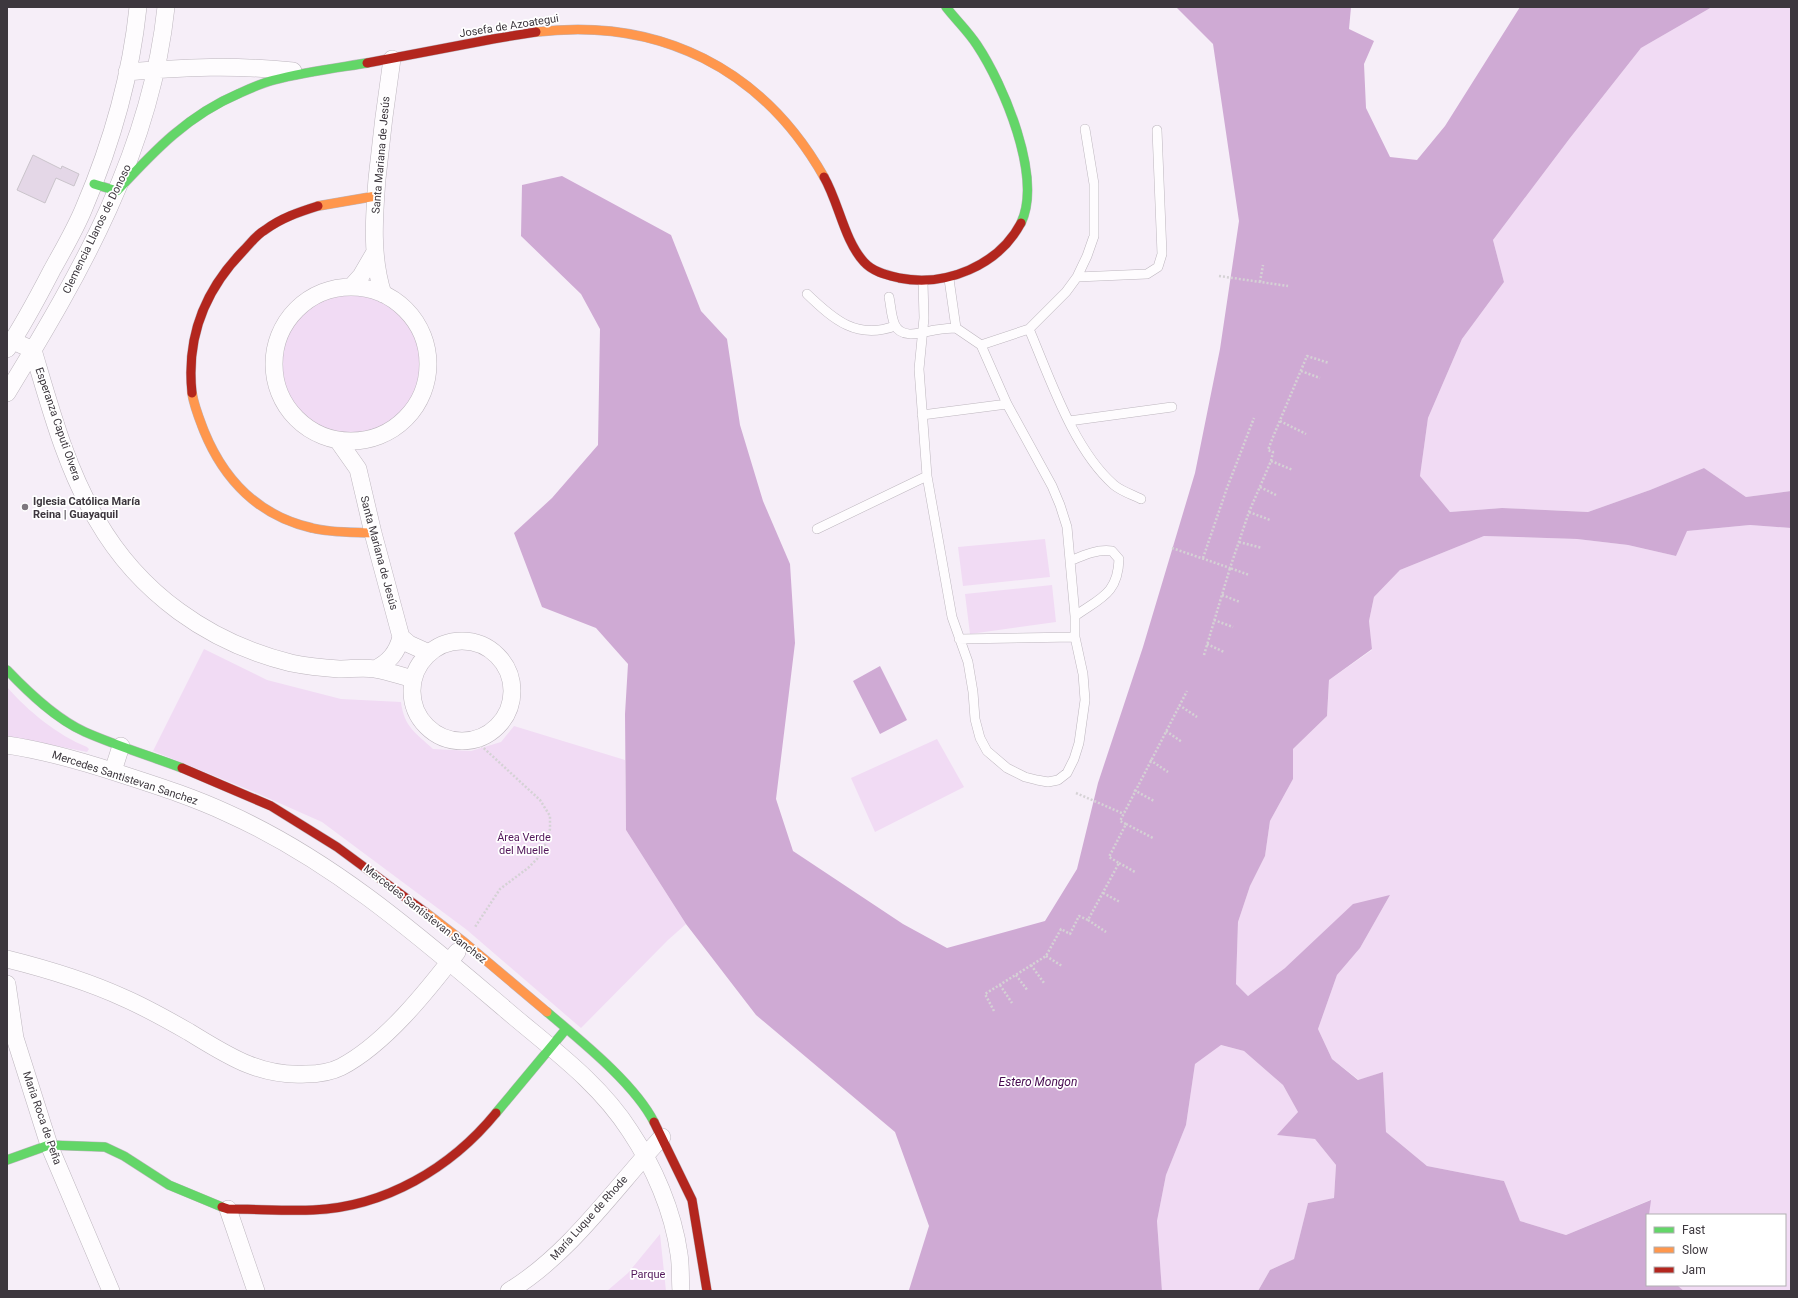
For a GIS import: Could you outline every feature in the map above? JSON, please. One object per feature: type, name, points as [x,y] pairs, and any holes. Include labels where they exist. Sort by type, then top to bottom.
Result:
[{"type":"street","name":"Clemencia Llanos de Donoso","points":[[10,345],[83,210],[94,184],[108,144],[127,72],[138,7]]},
{"type":"street","name":"Clemencia Llanos de Donoso","points":[[7,393],[56,313],[117,192],[133,153],[145,117],[156,69],[166,7]]},
{"type":"street","name":"Josefa de Azoategui","points":[[310,73],[392,59],[514,35],[558,30],[624,31],[664,40],[693,51],[718,64],[773,107],[792,128],[809,151],[824,178],[854,249],[864,262],[881,274],[923,282],[949,279],[984,263],[1015,233],[1025,212],[1028,186],[1017,129],[1005,98],[980,49],[946,7]]},
{"type":"street","name":"Santa Mariana de Jesús","points":[[383,294],[377,273],[375,252],[376,196],[382,127],[392,59]]},
{"type":"street","points":[[127,72],[206,66],[258,68],[310,73]]},
{"type":"street","points":[[94,184],[117,192],[173,134],[203,111],[237,93],[272,80],[310,73]]},
{"type":"street","points":[[373,533],[312,528],[280,516],[250,498],[228,475],[209,446],[198,417],[192,393],[190,369],[192,347],[200,316],[212,289],[222,273],[264,230],[296,213],[332,203],[376,196]]},
{"type":"street","name":"Santa Mariana de Jesús","points":[[352,286],[361,276],[375,252]]},
{"type":"street","points":[[352,286],[368,288],[383,294],[401,306],[418,327],[427,353],[426,381],[415,407],[396,428],[366,441],[339,442],[330,440],[307,429],[288,411],[277,387],[273,361],[279,335],[293,312],[314,295],[339,287],[352,286]]},
{"type":"street","points":[[10,345],[33,350]]},
{"type":"street","name":"Esperanza Caputi Olvera","points":[[33,350],[54,419],[82,491],[96,520],[114,546],[149,587],[199,626],[254,652],[292,663],[338,669],[375,669],[413,679]]},
{"type":"street","name":"Santa Mariana de Jesús","points":[[358,469],[366,441]]},
{"type":"street","name":"Santa Mariana de Jesús","points":[[339,442],[358,469],[373,533],[401,637]]},
{"type":"street","points":[[375,669],[385,664],[393,656],[399,646],[401,637],[409,644],[429,653]]},
{"type":"street","points":[[459,641],[476,642],[491,649],[502,661],[510,676],[513,692],[510,708],[502,722],[490,734],[475,740],[457,742],[441,737],[427,727],[417,713],[412,696],[413,679],[419,665],[429,653],[443,644],[459,641]]},
{"type":"street","name":"Mercedes Santistevan Sanchez","points":[[7,670],[30,694],[63,719],[84,732],[201,775],[271,806],[337,847],[464,942],[606,1064],[634,1093],[649,1112],[692,1200],[707,1284],[706,1291]]},
{"type":"street","name":"Mercedes Santistevan Sanchez","points":[[7,745],[54,754],[113,771],[192,798],[227,812],[283,842],[322,865],[358,889],[450,961],[551,1049],[580,1072],[604,1096],[631,1131],[658,1182],[669,1213],[679,1254],[681,1291]]},
{"type":"street","points":[[113,771],[121,746]]},
{"type":"street","points":[[7,959],[55,972],[123,998],[153,1012],[230,1057],[255,1068],[273,1073],[295,1075],[317,1074],[340,1067],[379,1040],[400,1019],[450,961],[464,942]]},
{"type":"street","name":"Maria Roca de Peña","points":[[7,984],[15,1038],[49,1145],[111,1291]]},
{"type":"street","points":[[7,1160],[49,1145],[105,1147],[124,1156],[145,1171],[170,1185],[228,1209],[314,1210],[358,1204],[401,1189],[432,1172],[465,1145],[489,1122],[551,1049],[566,1029]]},
{"type":"street","name":"María Luque de Rhode","points":[[509,1291],[550,1261],[576,1235],[662,1137]]},
{"type":"street","points":[[228,1209],[256,1291]]},
{"type":"lane","points":[[981,345],[1028,329],[1066,292],[1077,277],[1094,236],[1094,184],[1085,129]]},
{"type":"lane","points":[[1077,277],[1147,274],[1158,267],[1162,254],[1157,130]]},
{"type":"lane","points":[[949,279],[956,328]]},
{"type":"lane","points":[[889,298],[895,326],[900,331],[907,334],[923,333],[934,330],[956,328],[981,345],[1007,404],[1045,473],[1060,504],[1067,527],[1075,616],[1075,637],[1083,674],[1085,700],[1079,743],[1067,773],[1058,780],[1048,782],[1026,777],[1007,768],[987,751],[980,738],[975,718],[973,692],[968,662],[952,617],[927,476],[919,369],[923,333],[923,282]]},
{"type":"lane","points":[[807,294],[827,314],[849,326],[875,332],[895,326]]},
{"type":"lane","points":[[1028,329],[1069,421],[1094,463],[1115,486],[1141,499]]},
{"type":"lane","points":[[922,415],[1007,404]]},
{"type":"lane","points":[[1069,421],[1172,407]]},
{"type":"lane","points":[[817,529],[927,476]]},
{"type":"lane","points":[[1070,561],[1092,552],[1105,550],[1112,551],[1119,559],[1118,574],[1114,585],[1105,595],[1075,616]]},
{"type":"lane","points":[[959,639],[1075,637]]},
{"type":"path","points":[[1260,282],[1263,265]]},
{"type":"path","points":[[1219,276],[1288,286]]},
{"type":"path","points":[[1204,655],[1230,568],[1249,512],[1271,461],[1273,452],[1268,450],[1307,356],[1329,363]]},
{"type":"path","points":[[1301,371],[1320,378]]},
{"type":"path","points":[[1203,558],[1227,488],[1254,418]]},
{"type":"path","points":[[1280,421],[1306,434]]},
{"type":"path","points":[[1271,461],[1293,470]]},
{"type":"path","points":[[1260,487],[1276,496]]},
{"type":"path","points":[[1249,512],[1270,520]]},
{"type":"path","points":[[1239,542],[1262,548]]},
{"type":"path","points":[[1172,548],[1249,575]]},
{"type":"path","points":[[1222,595],[1240,602]]},
{"type":"path","points":[[1214,620],[1233,627]]},
{"type":"path","points":[[1207,644],[1224,652]]},
{"type":"path","points":[[1153,838],[1120,821],[1134,790],[1187,690]]},
{"type":"path","points":[[1180,705],[1197,717]]},
{"type":"path","points":[[1166,731],[1182,742]]},
{"type":"path","points":[[464,942],[500,889],[528,868],[537,859],[546,843],[550,829],[550,816],[540,800],[475,740]]},
{"type":"path","points":[[1150,760],[1168,772]]},
{"type":"path","points":[[1134,790],[1154,801]]},
{"type":"path","points":[[1076,793],[1124,814]]},
{"type":"path","points":[[1126,824],[1109,857],[1135,872]]},
{"type":"path","points":[[1088,920],[1119,863]]},
{"type":"path","points":[[1103,893],[1120,902]]},
{"type":"path","points":[[994,1011],[985,994],[1046,956],[1061,929],[1070,934],[1079,916],[1106,932]]},
{"type":"path","points":[[1046,956],[1062,966]]},
{"type":"path","points":[[1031,965],[1044,983]]},
{"type":"path","points":[[1016,975],[1028,991]]},
{"type":"path","points":[[1000,985],[1012,1003]]},
{"type":"green space","points":[[1712,7],[1791,7],[1791,491],[1746,497],[1704,468],[1650,490],[1588,512],[1502,508],[1450,512],[1420,476],[1428,418],[1462,339],[1504,282],[1493,240],[1570,138],[1641,48]]},
{"type":"green space","points":[[343,287],[359,287],[373,290],[387,296],[400,304],[411,315],[425,342],[428,364],[427,379],[419,400],[411,413],[400,424],[373,438],[359,441],[343,441],[329,438],[315,432],[302,424],[291,413],[277,386],[274,372],[274,356],[277,342],[283,328],[291,315],[302,304],[329,290]]},
{"type":"green space","points":[[1750,525],[1791,528],[1791,1291],[1684,1291],[1678,1286],[1786,1286],[1786,1214],[1649,1214],[1650,1200],[1566,1235],[1520,1221],[1504,1181],[1427,1166],[1386,1132],[1383,1072],[1359,1080],[1332,1059],[1318,1029],[1337,975],[1360,948],[1390,895],[1285,968],[1248,996],[1236,984],[1238,922],[1250,886],[1265,856],[1270,821],[1293,779],[1293,749],[1327,716],[1329,680],[1372,650],[1369,621],[1374,597],[1400,570],[1484,536],[1577,539],[1628,545],[1676,556],[1686,531]]},
{"type":"green space","points":[[1045,539],[1050,577],[963,586],[958,547]]},
{"type":"green space","points":[[1052,585],[1056,622],[970,634],[965,594]]},
{"type":"green space","name":"Área Verde del Muelle","points":[[204,649],[267,680],[341,699],[401,702],[408,724],[416,734],[433,749],[471,751],[501,742],[514,726],[625,760],[626,830],[686,924],[668,940],[581,1028],[467,930],[322,822],[259,794],[153,751]]},
{"type":"green space","points":[[7,687],[24,705],[44,722],[65,736],[87,747],[89,749],[87,752],[7,736]]},
{"type":"green space","points":[[937,739],[964,787],[875,832],[851,778]]},
{"type":"green space","points":[[1220,1045],[1244,1051],[1283,1085],[1298,1112],[1278,1135],[1315,1139],[1336,1165],[1334,1198],[1308,1203],[1294,1259],[1270,1270],[1258,1291],[1162,1291],[1157,1221],[1166,1175],[1186,1125],[1195,1064]]},
{"type":"green space","name":"Parque","points":[[660,1234],[666,1291],[607,1291],[628,1273]]},
{"type":"water","name":"Estero Mongon","points":[[1176,7],[1351,7],[1349,29],[1374,41],[1364,64],[1366,108],[1390,157],[1417,160],[1445,126],[1520,7],[1712,7],[1641,48],[1570,138],[1493,240],[1504,282],[1462,339],[1428,418],[1420,476],[1450,512],[1502,508],[1588,512],[1650,490],[1704,468],[1746,497],[1791,491],[1791,528],[1750,525],[1687,531],[1676,556],[1628,545],[1577,539],[1484,536],[1400,570],[1374,597],[1369,621],[1372,649],[1329,680],[1327,716],[1293,749],[1293,779],[1270,821],[1265,856],[1250,886],[1238,922],[1236,984],[1248,996],[1285,968],[1353,904],[1390,895],[1360,948],[1337,975],[1318,1029],[1332,1059],[1358,1080],[1383,1072],[1386,1132],[1427,1166],[1504,1181],[1520,1221],[1566,1235],[1651,1200],[1649,1214],[1646,1214],[1646,1286],[1678,1286],[1684,1291],[1258,1291],[1270,1270],[1294,1259],[1308,1203],[1334,1198],[1336,1165],[1315,1139],[1277,1135],[1298,1112],[1283,1085],[1244,1051],[1221,1045],[1195,1064],[1186,1125],[1166,1175],[1157,1221],[1162,1291],[907,1291],[909,1290],[929,1226],[895,1132],[756,1015],[686,924],[626,830],[625,714],[628,664],[596,628],[542,607],[514,533],[552,498],[598,445],[600,329],[581,294],[521,236],[522,185],[562,176],[671,235],[701,311],[727,339],[740,425],[763,501],[790,564],[795,643],[776,799],[793,851],[903,924],[947,948],[1045,921],[1077,869],[1098,783],[1143,647],[1195,473],[1220,349],[1239,221],[1213,44]]},
{"type":"water","points":[[880,666],[907,720],[880,734],[853,681]]},
{"type":"building","points":[[33,155],[61,169],[62,166],[79,174],[74,186],[56,178],[45,203],[17,190]]},
{"type":"traffic: fast","points":[[946,7],[966,30],[987,62],[998,83],[1017,131],[1024,157],[1027,181],[1026,204],[1021,223]]},
{"type":"traffic: fast","points":[[94,184],[117,191],[145,161],[188,123],[221,102],[248,89],[285,77],[367,63]]},
{"type":"traffic: fast","points":[[7,670],[43,705],[74,727],[109,742],[182,768]]},
{"type":"traffic: fast","points":[[547,1012],[606,1063],[634,1092],[654,1122]]},
{"type":"traffic: fast","points":[[496,1113],[566,1029]]},
{"type":"traffic: fast","points":[[7,1160],[49,1145],[105,1147],[124,1156],[169,1185],[222,1207]]},
{"type":"traffic: slow","points":[[536,32],[581,29],[625,33],[666,43],[704,58],[739,80],[771,107],[799,139],[824,177]]},
{"type":"traffic: slow","points":[[318,206],[376,196]]},
{"type":"traffic: slow","points":[[192,393],[195,407],[212,449],[233,480],[260,505],[276,515],[320,530],[373,533]]},
{"type":"traffic: slow","points":[[425,912],[464,942],[547,1012]]},
{"type":"traffic: jam","points":[[367,63],[536,32]]},
{"type":"traffic: jam","points":[[824,177],[834,198],[851,243],[857,253],[864,262],[872,268],[880,273],[890,276],[917,280],[935,279],[952,276],[969,270],[985,262],[999,251],[1011,238],[1021,223]]},
{"type":"traffic: jam","points":[[192,393],[191,372],[195,334],[208,299],[218,282],[229,266],[262,232],[284,219],[318,206]]},
{"type":"traffic: jam","points":[[182,768],[271,806],[337,847],[425,912]]},
{"type":"traffic: jam","points":[[222,1207],[228,1209],[313,1210],[340,1207],[366,1201],[415,1181],[437,1167],[459,1151],[496,1113]]},
{"type":"traffic: jam","points":[[654,1122],[692,1200],[707,1291]]},
{"type":"place","name":"Iglesia Católica María Reina | Guayaquil","points":[[25,507]]}]
